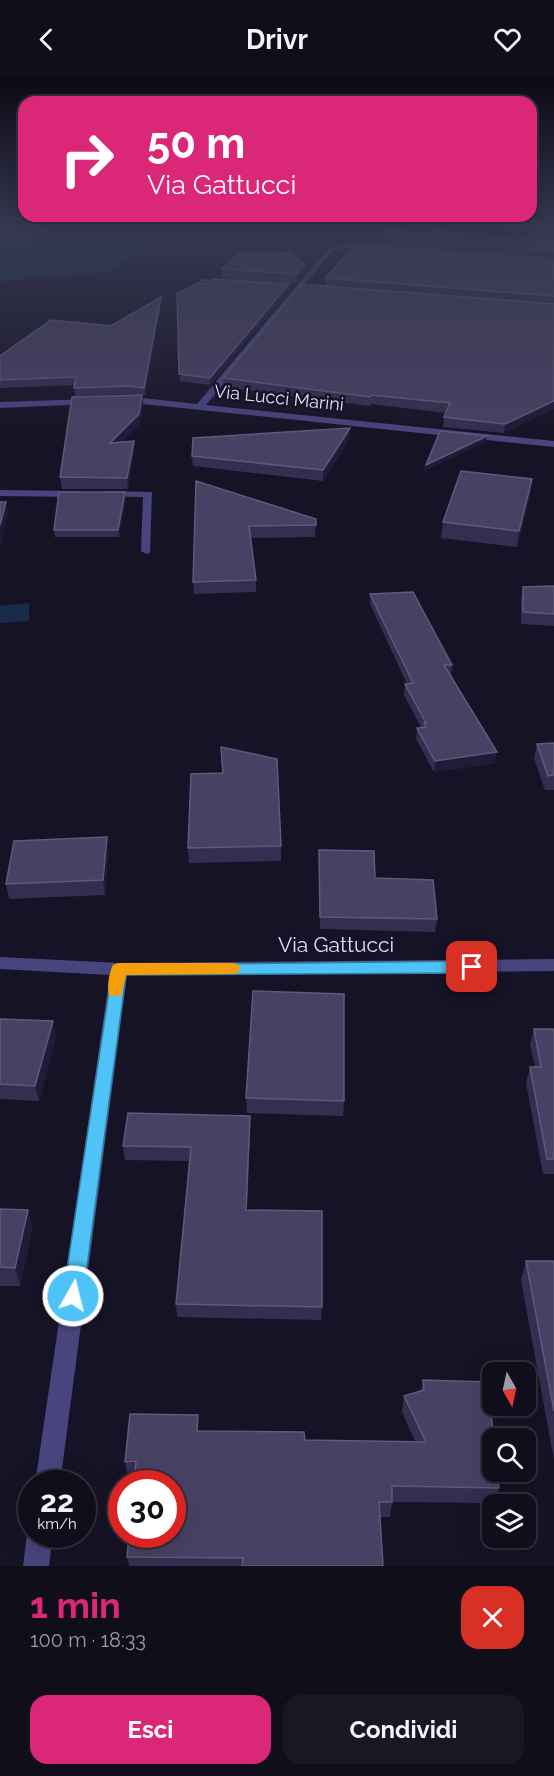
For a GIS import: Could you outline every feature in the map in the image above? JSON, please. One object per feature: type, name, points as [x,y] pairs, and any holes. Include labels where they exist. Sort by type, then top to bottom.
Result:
[{"type":"street","points":[[200,406],[289,297]]},
{"type":"street","name":"Via Lucci Marini","points":[[118,399],[554,444]]},
{"type":"street","points":[[0,405],[107,400]]},
{"type":"street","points":[[0,493],[148,494],[146,551]]},
{"type":"street","name":"Via Gattucci","points":[[0,963],[118,969],[554,965]]},
{"type":"street","points":[[49,1470],[118,969]]},
{"type":"street","points":[[36,1566],[38,1548]]},
{"type":"water","points":[[29,603],[29,621],[0,623],[0,606]]},
{"type":"building","points":[[161,297],[144,388],[129,386],[74,388],[76,377],[0,380],[0,356],[51,320],[111,326]]},
{"type":"building","points":[[177,297],[278,297],[210,378],[179,374]]},
{"type":"building","points":[[290,297],[471,297],[554,304],[554,401],[505,424],[444,417],[450,403],[371,395],[370,397],[223,378]]},
{"type":"building","points":[[142,395],[139,414],[110,443],[134,441],[127,478],[60,477],[72,397]]},
{"type":"building","points":[[350,428],[323,470],[192,456],[193,438]]},
{"type":"building","points":[[440,431],[487,436],[426,465]]},
{"type":"building","points":[[461,471],[532,479],[519,531],[443,522]]},
{"type":"building","points":[[196,481],[316,519],[316,525],[249,526],[256,580],[193,582]]},
{"type":"building","points":[[59,492],[125,492],[118,530],[54,530]]},
{"type":"building","points":[[0,502],[6,502],[0,525]]},
{"type":"building","points":[[554,586],[554,614],[523,612],[523,587]]},
{"type":"building","points":[[413,592],[452,665],[444,665],[497,752],[435,761],[417,728],[426,727],[424,723],[426,723],[405,684],[413,683],[370,594]]},
{"type":"building","points":[[554,743],[554,775],[548,776],[537,744]]},
{"type":"building","points":[[221,747],[277,759],[281,846],[188,848],[191,774],[223,773]]},
{"type":"building","points":[[107,837],[103,880],[6,884],[14,841]]},
{"type":"building","points":[[319,850],[374,851],[375,878],[433,880],[437,919],[320,917]]},
{"type":"building","points":[[253,991],[344,994],[344,1101],[246,1098]]},
{"type":"building","points":[[0,1019],[53,1021],[35,1086],[0,1084]]},
{"type":"building","points":[[534,1029],[554,1029],[554,1159],[547,1159],[530,1067],[541,1067]]},
{"type":"building","points":[[128,1113],[250,1116],[246,1210],[322,1211],[322,1307],[176,1304],[191,1147],[123,1146]]},
{"type":"building","points":[[0,1209],[28,1210],[15,1268],[0,1267]]},
{"type":"building","points":[[526,1261],[554,1261],[554,1411]]},
{"type":"building","points":[[423,1380],[482,1382],[482,1416],[491,1416],[493,1428],[482,1428],[482,1482],[498,1482],[499,1488],[392,1486],[392,1502],[379,1502],[383,1566],[242,1566],[243,1558],[127,1557],[128,1548],[186,1548],[186,1470],[135,1470],[136,1461],[125,1462],[130,1414],[198,1415],[197,1431],[304,1432],[305,1440],[426,1442],[404,1396],[424,1390]]},
{"type":"slow traffic","points":[[115,992],[118,969],[232,968]]},
{"type":"route","points":[[73,1296],[118,969],[472,967]]}]
